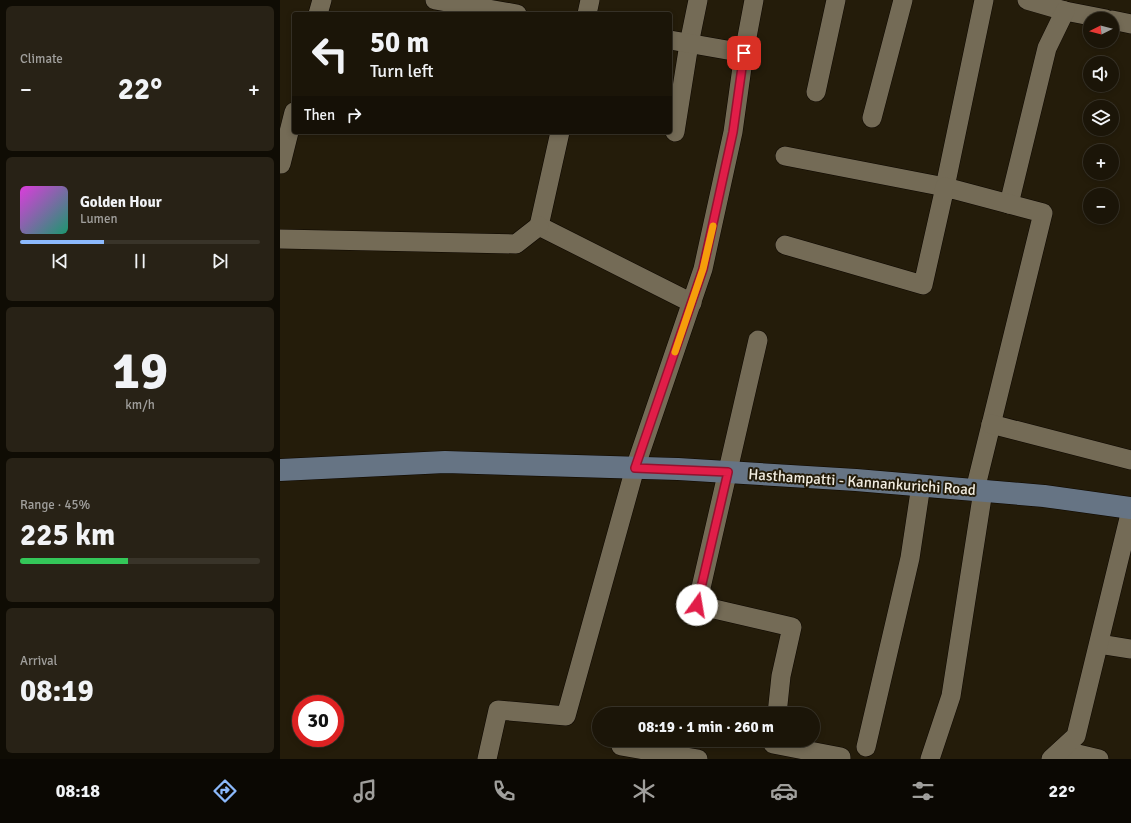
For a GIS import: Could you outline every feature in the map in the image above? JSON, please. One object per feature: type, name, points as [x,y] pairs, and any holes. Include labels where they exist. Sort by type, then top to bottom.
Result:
[{"type":"main road","name":"Hasthampatti - Kannankurichi Road","points":[[280,470],[445,462],[728,472],[979,490],[1044,496],[1131,509]]},
{"type":"street","points":[[319,12],[322,0]]},
{"type":"street","points":[[435,0],[505,12]]},
{"type":"street","points":[[587,12],[590,0]]},
{"type":"street","points":[[675,132],[688,44],[698,0]]},
{"type":"street","points":[[487,759],[498,710],[566,716],[635,468],[703,269],[733,132],[744,53],[754,0]]},
{"type":"street","points":[[816,92],[836,0]]},
{"type":"street","points":[[872,118],[903,0]]},
{"type":"street","points":[[785,245],[923,285],[984,0]]},
{"type":"street","points":[[1027,0],[1083,15]]},
{"type":"street","points":[[1009,204],[1047,48],[1065,11]]},
{"type":"street","points":[[1119,21],[1131,24]]},
{"type":"street","points":[[672,40],[744,53]]},
{"type":"street","points":[[281,164],[292,120]]},
{"type":"street","points":[[280,239],[516,244],[539,226],[560,134]]},
{"type":"street","points":[[785,156],[945,187],[1043,214],[991,424],[979,490],[951,696],[930,759]]},
{"type":"street","points":[[539,226],[692,303]]},
{"type":"street","points":[[758,340],[697,605],[792,627],[781,676],[778,707]]},
{"type":"street","points":[[991,424],[1131,460]]},
{"type":"street","points":[[866,747],[910,558],[921,485]]},
{"type":"street","points":[[1056,755],[1076,736],[1131,509]]},
{"type":"street","points":[[1099,644],[1131,649]]},
{"type":"street","points":[[627,747],[698,759]]},
{"type":"street","points":[[773,748],[841,757],[840,759]]},
{"type":"street","points":[[1056,755],[1099,759]]},
{"type":"slow traffic","points":[[675,352],[703,269],[713,226]]},
{"type":"route","points":[[697,605],[728,472],[635,468],[703,269],[733,132],[744,53]]}]
